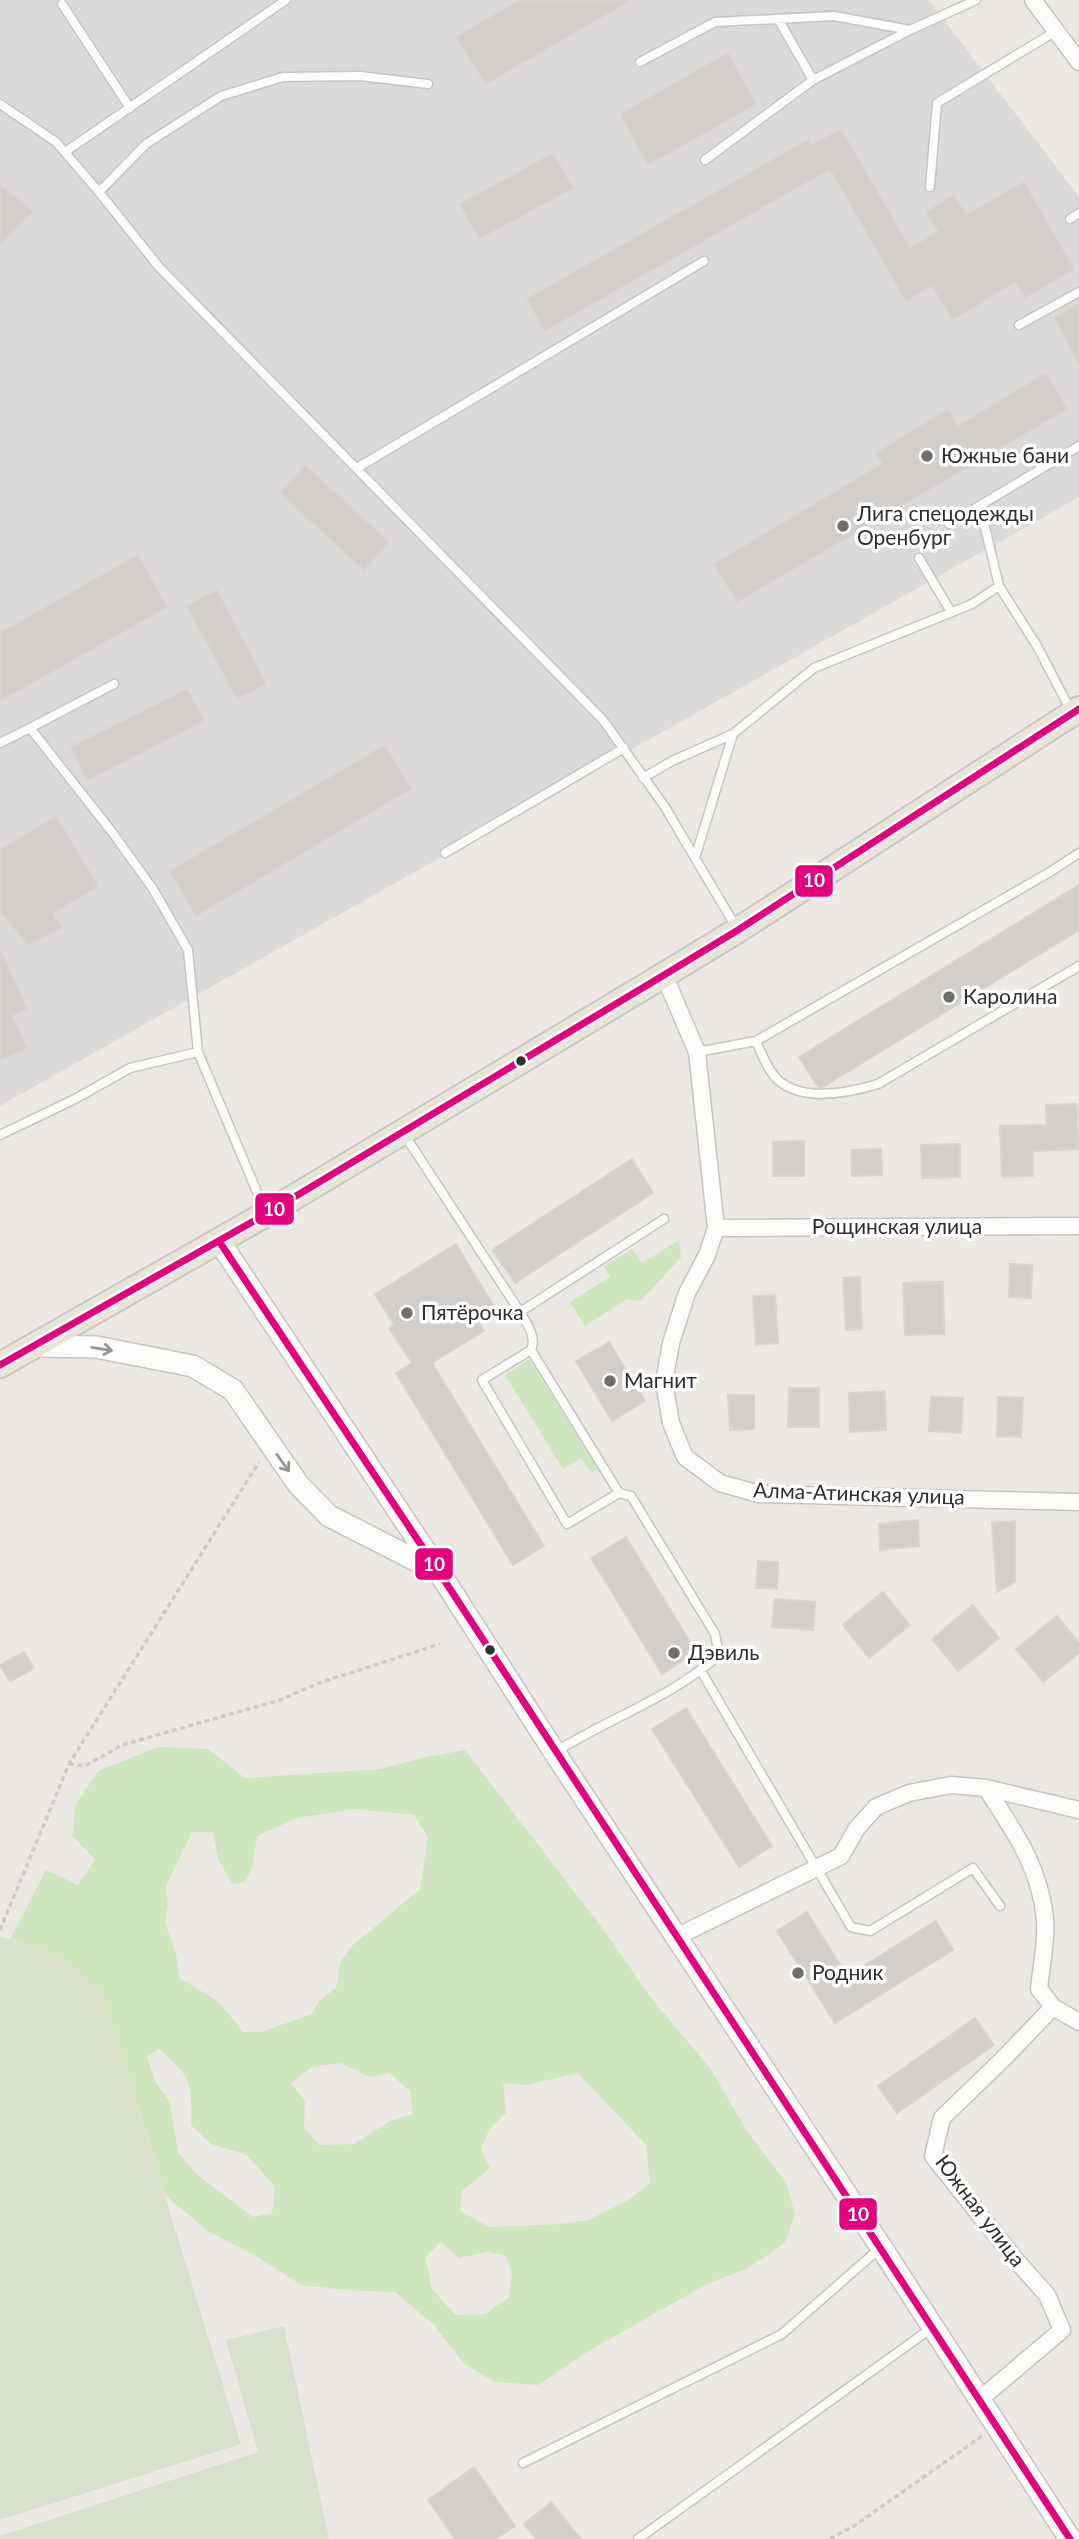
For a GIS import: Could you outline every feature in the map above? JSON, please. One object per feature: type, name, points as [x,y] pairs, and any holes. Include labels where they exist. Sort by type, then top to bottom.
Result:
[{"type":"main road","points":[[0,1365],[266,1214],[738,930],[1076,711]]},
{"type":"street","points":[[1033,0],[1079,62]]},
{"type":"street","points":[[663,975],[697,1052],[716,1228]]},
{"type":"street","name":"Рощинская улица","points":[[716,1228],[1079,1226]]},
{"type":"street","name":"Алма-Атинская улица","points":[[716,1228],[707,1255],[687,1293],[671,1343],[664,1382],[671,1423],[685,1457],[720,1483],[759,1494],[1079,1502]]},
{"type":"street","points":[[219,1241],[439,1572],[1070,2539]]},
{"type":"street","points":[[34,1346],[96,1347],[193,1366],[233,1390],[298,1484],[329,1516],[439,1572]]},
{"type":"street","points":[[676,1937],[841,1857],[857,1829],[876,1807],[909,1793],[951,1785],[986,1788],[1079,1810]]},
{"type":"street","points":[[986,1788],[1016,1833],[1037,1874],[1045,1921],[1039,1989],[1053,2007],[1079,2022]]},
{"type":"street","name":"Южная улица","points":[[979,2400],[1062,2329],[1047,2295],[933,2155],[942,2118],[1003,2060],[1053,2007]]},
{"type":"lane","points":[[65,152],[286,0]]},
{"type":"lane","points":[[705,160],[813,80],[910,30],[976,0]]},
{"type":"lane","points":[[62,4],[130,108]]},
{"type":"lane","points":[[640,62],[715,22],[834,16],[910,30]]},
{"type":"lane","points":[[778,19],[813,80]]},
{"type":"lane","points":[[930,187],[937,103],[1056,31]]},
{"type":"lane","points":[[99,192],[146,145],[221,96],[283,77],[360,76],[428,84]]},
{"type":"lane","points":[[0,104],[57,142],[159,267],[593,710],[624,748],[665,807],[738,930]]},
{"type":"lane","points":[[1070,219],[1079,212]]},
{"type":"lane","points":[[357,468],[704,261]]},
{"type":"lane","points":[[1019,325],[1079,292]]},
{"type":"lane","points":[[949,524],[1079,446]]},
{"type":"lane","points":[[980,506],[999,586],[1076,711]]},
{"type":"lane","points":[[919,558],[951,612]]},
{"type":"lane","points":[[643,778],[672,761],[733,734],[814,668],[972,604],[999,586]]},
{"type":"lane","points":[[0,743],[114,684]]},
{"type":"lane","points":[[30,728],[153,889],[188,950],[198,1052],[266,1214]]},
{"type":"lane","points":[[695,858],[733,734]]},
{"type":"lane","points":[[445,853],[624,748]]},
{"type":"lane","points":[[697,1052],[756,1041],[1079,853]]},
{"type":"lane","points":[[756,1041],[777,1079],[794,1091],[842,1094],[877,1084],[1079,966]]},
{"type":"lane","points":[[0,1135],[75,1099],[130,1068],[198,1052]]},
{"type":"lane","points":[[403,1132],[533,1336],[534,1344],[531,1350],[482,1380],[566,1524],[619,1493]]},
{"type":"lane","points":[[520,1312],[664,1219]]},
{"type":"lane","points":[[531,1350],[619,1493],[631,1496],[715,1634],[719,1655],[701,1671],[555,1753]]},
{"type":"lane","points":[[701,1671],[851,1927],[870,1931],[973,1868],[1000,1906]]},
{"type":"lane","points":[[523,2463],[782,2334],[881,2247]]},
{"type":"lane","points":[[638,2539],[933,2328]]},
{"type":"path","points":[[0,1930],[69,1764],[270,1445]]},
{"type":"path","points":[[69,1764],[85,1766],[122,1745],[280,1700],[319,1683],[440,1644]]},
{"type":"path","points":[[830,2539],[857,2524],[996,2427]]},
{"type":"shaded area","points":[[0,0],[929,0],[1079,197],[1079,497],[0,1106]]},
{"type":"green space","points":[[679,1240],[681,1258],[640,1301],[627,1299],[585,1326],[570,1302],[610,1277],[604,1266],[632,1249],[642,1263]]},
{"type":"green space","points":[[529,1359],[598,1469],[591,1473],[581,1458],[563,1469],[505,1375]]},
{"type":"green space","points":[[158,1747],[208,1749],[245,1778],[380,1769],[465,1750],[600,1925],[652,1999],[710,2068],[747,2131],[786,2183],[795,2214],[785,2243],[748,2268],[707,2284],[587,2352],[538,2385],[495,2382],[465,2365],[433,2324],[395,2292],[301,2285],[261,2259],[208,2231],[165,2195],[103,1994],[58,1955],[10,1939],[46,1870],[78,1885],[95,1859],[72,1836],[76,1804],[98,1771]],"holes":[[[355,1809],[414,1815],[428,1837],[420,1889],[353,1945],[341,1961],[336,1988],[319,2001],[312,2014],[261,2032],[243,2032],[219,2002],[180,1978],[176,1954],[165,1922],[168,1905],[166,1886],[192,1832],[213,1832],[218,1858],[232,1884],[245,1882],[252,1867],[257,1836],[297,1818]],[[159,2049],[184,2074],[190,2090],[191,2125],[211,2144],[247,2155],[275,2187],[272,2213],[253,2217],[196,2174],[178,2152],[170,2102],[156,2083],[147,2057]],[[340,2063],[370,2077],[389,2073],[410,2091],[413,2114],[390,2121],[354,2144],[319,2145],[304,2128],[305,2101],[291,2083],[312,2067]],[[578,2073],[646,2145],[650,2183],[628,2200],[589,2220],[489,2227],[460,2211],[462,2191],[490,2168],[481,2149],[489,2130],[506,2113],[503,2083],[526,2085]],[[441,2242],[459,2258],[488,2252],[506,2256],[512,2273],[509,2297],[485,2314],[455,2315],[432,2289],[425,2258]]]},
{"type":"green space","points":[[0,1936],[58,1955],[103,1994],[241,2444],[0,2520]]},
{"type":"green space","points":[[284,2326],[329,2539],[0,2539],[0,2536],[258,2452],[226,2340]]},
{"type":"building","points":[[520,0],[631,0],[486,84],[456,37]]},
{"type":"building","points":[[728,53],[756,104],[648,165],[620,114]]},
{"type":"building","points":[[841,129],[910,248],[938,231],[926,212],[954,195],[966,215],[1024,182],[1074,269],[1025,298],[1015,282],[953,320],[932,286],[906,301],[830,169],[545,331],[527,299],[809,139],[812,145]]},
{"type":"building","points":[[553,153],[573,188],[479,239],[460,204]]},
{"type":"building","points":[[0,185],[33,211],[0,245]]},
{"type":"building","points":[[1079,304],[1079,363],[1054,318]]},
{"type":"building","points":[[1046,373],[1067,409],[737,602],[714,564],[882,464],[876,453],[948,409],[958,426]]},
{"type":"building","points":[[305,465],[389,542],[364,570],[280,493]]},
{"type":"building","points":[[138,555],[167,607],[0,701],[0,633]]},
{"type":"building","points":[[217,590],[266,684],[237,699],[187,606]]},
{"type":"building","points":[[187,689],[204,721],[87,780],[71,747]]},
{"type":"building","points":[[385,745],[411,789],[196,916],[170,871]]},
{"type":"building","points":[[56,816],[98,886],[52,914],[62,928],[28,945],[0,911],[0,850]]},
{"type":"building","points":[[1079,885],[1079,930],[823,1087],[818,1087],[799,1057]]},
{"type":"building","points":[[0,949],[27,1009],[12,1016],[27,1048],[0,1060]]},
{"type":"building","points":[[1077,1104],[1078,1149],[1033,1151],[1033,1176],[1002,1177],[1000,1126],[1047,1125],[1046,1105]]},
{"type":"building","points":[[804,1141],[804,1176],[773,1176],[773,1142]]},
{"type":"building","points":[[960,1144],[960,1177],[922,1178],[921,1145]]},
{"type":"building","points":[[881,1149],[882,1175],[852,1176],[851,1150]]},
{"type":"building","points":[[632,1159],[653,1193],[515,1283],[492,1250]]},
{"type":"building","points":[[456,1244],[496,1310],[478,1322],[484,1331],[432,1363],[544,1546],[513,1565],[396,1373],[412,1363],[389,1328],[394,1325],[375,1294]]},
{"type":"building","points":[[1010,1264],[1032,1265],[1031,1298],[1009,1297]]},
{"type":"building","points":[[860,1277],[862,1329],[846,1330],[843,1278]]},
{"type":"building","points":[[943,1282],[944,1334],[905,1335],[903,1283]]},
{"type":"building","points":[[775,1295],[778,1343],[756,1345],[753,1296]]},
{"type":"building","name":"Магнит","points":[[609,1342],[645,1401],[612,1421],[576,1361]]},
{"type":"building","points":[[789,1388],[819,1388],[819,1427],[788,1427]]},
{"type":"building","points":[[885,1391],[886,1430],[850,1432],[849,1393]]},
{"type":"building","points":[[728,1395],[754,1395],[754,1429],[730,1430]]},
{"type":"building","points":[[931,1397],[963,1398],[961,1433],[929,1431]]},
{"type":"building","points":[[998,1397],[1023,1398],[1021,1437],[997,1436]]},
{"type":"building","points":[[918,1520],[919,1546],[880,1550],[879,1524]]},
{"type":"building","points":[[1015,1521],[1015,1582],[997,1592],[992,1523]]},
{"type":"building","points":[[626,1537],[696,1652],[662,1674],[591,1558]]},
{"type":"building","points":[[758,1561],[778,1562],[777,1589],[756,1588]]},
{"type":"building","points":[[883,1592],[910,1625],[869,1658],[843,1625]]},
{"type":"building","points":[[775,1599],[815,1602],[813,1630],[772,1627]]},
{"type":"building","points":[[973,1605],[999,1638],[958,1671],[932,1639]]},
{"type":"building","points":[[1057,1616],[1079,1643],[1079,1653],[1043,1682],[1016,1649]]},
{"type":"building","points":[[24,1652],[34,1668],[10,1682],[0,1665]]},
{"type":"building","points":[[686,1708],[772,1846],[739,1867],[652,1729]]},
{"type":"building","points":[[807,1912],[847,1976],[936,1921],[953,1950],[835,2023],[777,1931]]},
{"type":"building","points":[[975,2018],[994,2045],[897,2113],[878,2086]]},
{"type":"building","points":[[474,2467],[515,2526],[495,2539],[455,2539],[428,2500]]},
{"type":"building","points":[[551,2502],[581,2539],[537,2539],[524,2524]]},
{"type":"transit line","name":"10","points":[[0,1365],[266,1214],[664,975],[1079,709]]},
{"type":"transit line","name":"10","points":[[219,1241],[439,1572],[1070,2539]]},
{"type":"place","name":"Южные бани","points":[[927,456]]},
{"type":"place","name":"Лига спецодежды Оренбург","points":[[843,526]]},
{"type":"place","name":"Каролина","points":[[949,997]]},
{"type":"place","name":"Пятёрочка","points":[[407,1313]]},
{"type":"place","name":"Магнит","points":[[610,1381]]},
{"type":"place","name":"Дэвиль","points":[[674,1653]]},
{"type":"place","name":"Родник","points":[[798,1973]]}]
